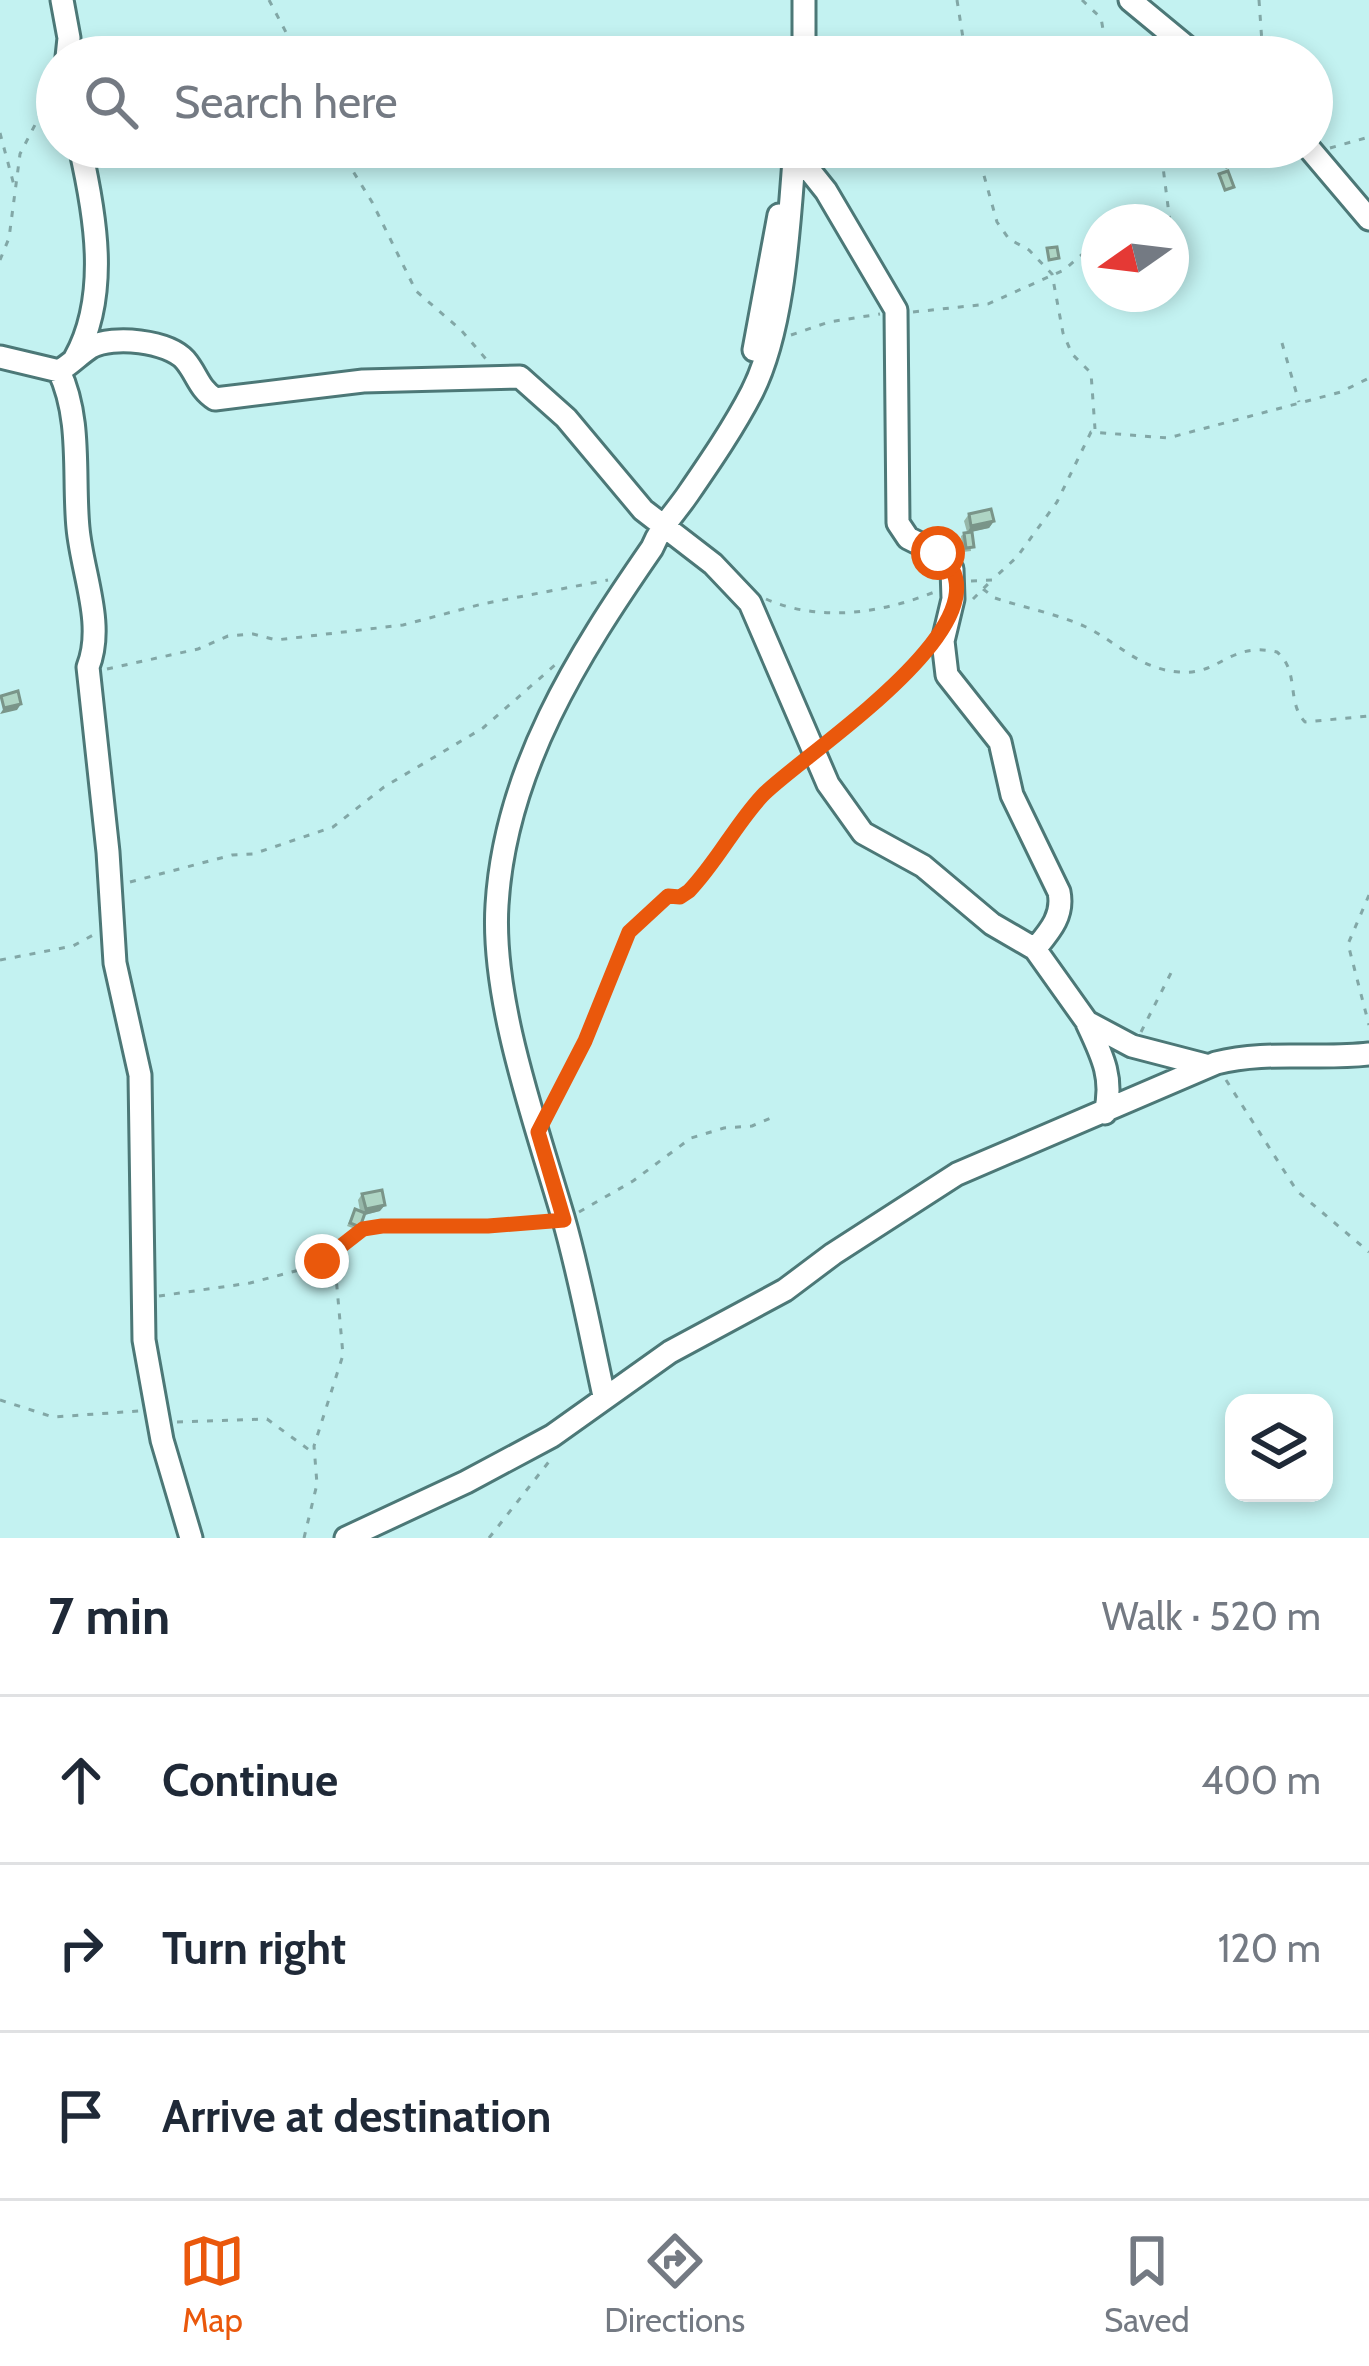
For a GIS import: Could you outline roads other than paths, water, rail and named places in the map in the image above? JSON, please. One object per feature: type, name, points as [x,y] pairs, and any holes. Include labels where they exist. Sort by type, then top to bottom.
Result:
[{"type":"street","points":[[62,0],[68,36]]},
{"type":"street","points":[[804,0],[804,36]]},
{"type":"street","points":[[1130,0],[1174,36]]},
{"type":"street","points":[[83,168],[96,248],[87,327],[66,367],[77,447],[79,535],[93,625],[94,650],[88,668],[109,919],[140,1075],[144,1340],[158,1418],[190,1538]]},
{"type":"street","points":[[736,417],[790,168]]},
{"type":"street","points":[[604,1396],[564,1220],[507,1008],[496,942],[502,860],[529,766],[562,685],[751,395],[769,348],[792,215],[794,168]]},
{"type":"street","points":[[809,168],[896,310],[898,523],[908,538],[938,553],[953,575],[942,651],[947,675],[1000,742],[1012,795],[1058,892],[1060,911],[1035,949]]},
{"type":"street","points":[[1326,168],[1369,219]]},
{"type":"street","points":[[0,357],[66,367],[90,348],[111,342],[173,351],[183,357],[202,390],[215,399],[363,381],[520,377],[555,407],[643,510],[713,564],[750,603],[837,802],[863,833],[923,866],[992,924],[1035,949],[1087,1022],[1108,1066],[1105,1113]]},
{"type":"street","points":[[1087,1022],[1132,1046],[1212,1065]]},
{"type":"street","points":[[346,1538],[552,1436],[670,1352],[785,1290],[957,1174],[1212,1065],[1256,1056],[1369,1054]]}]
